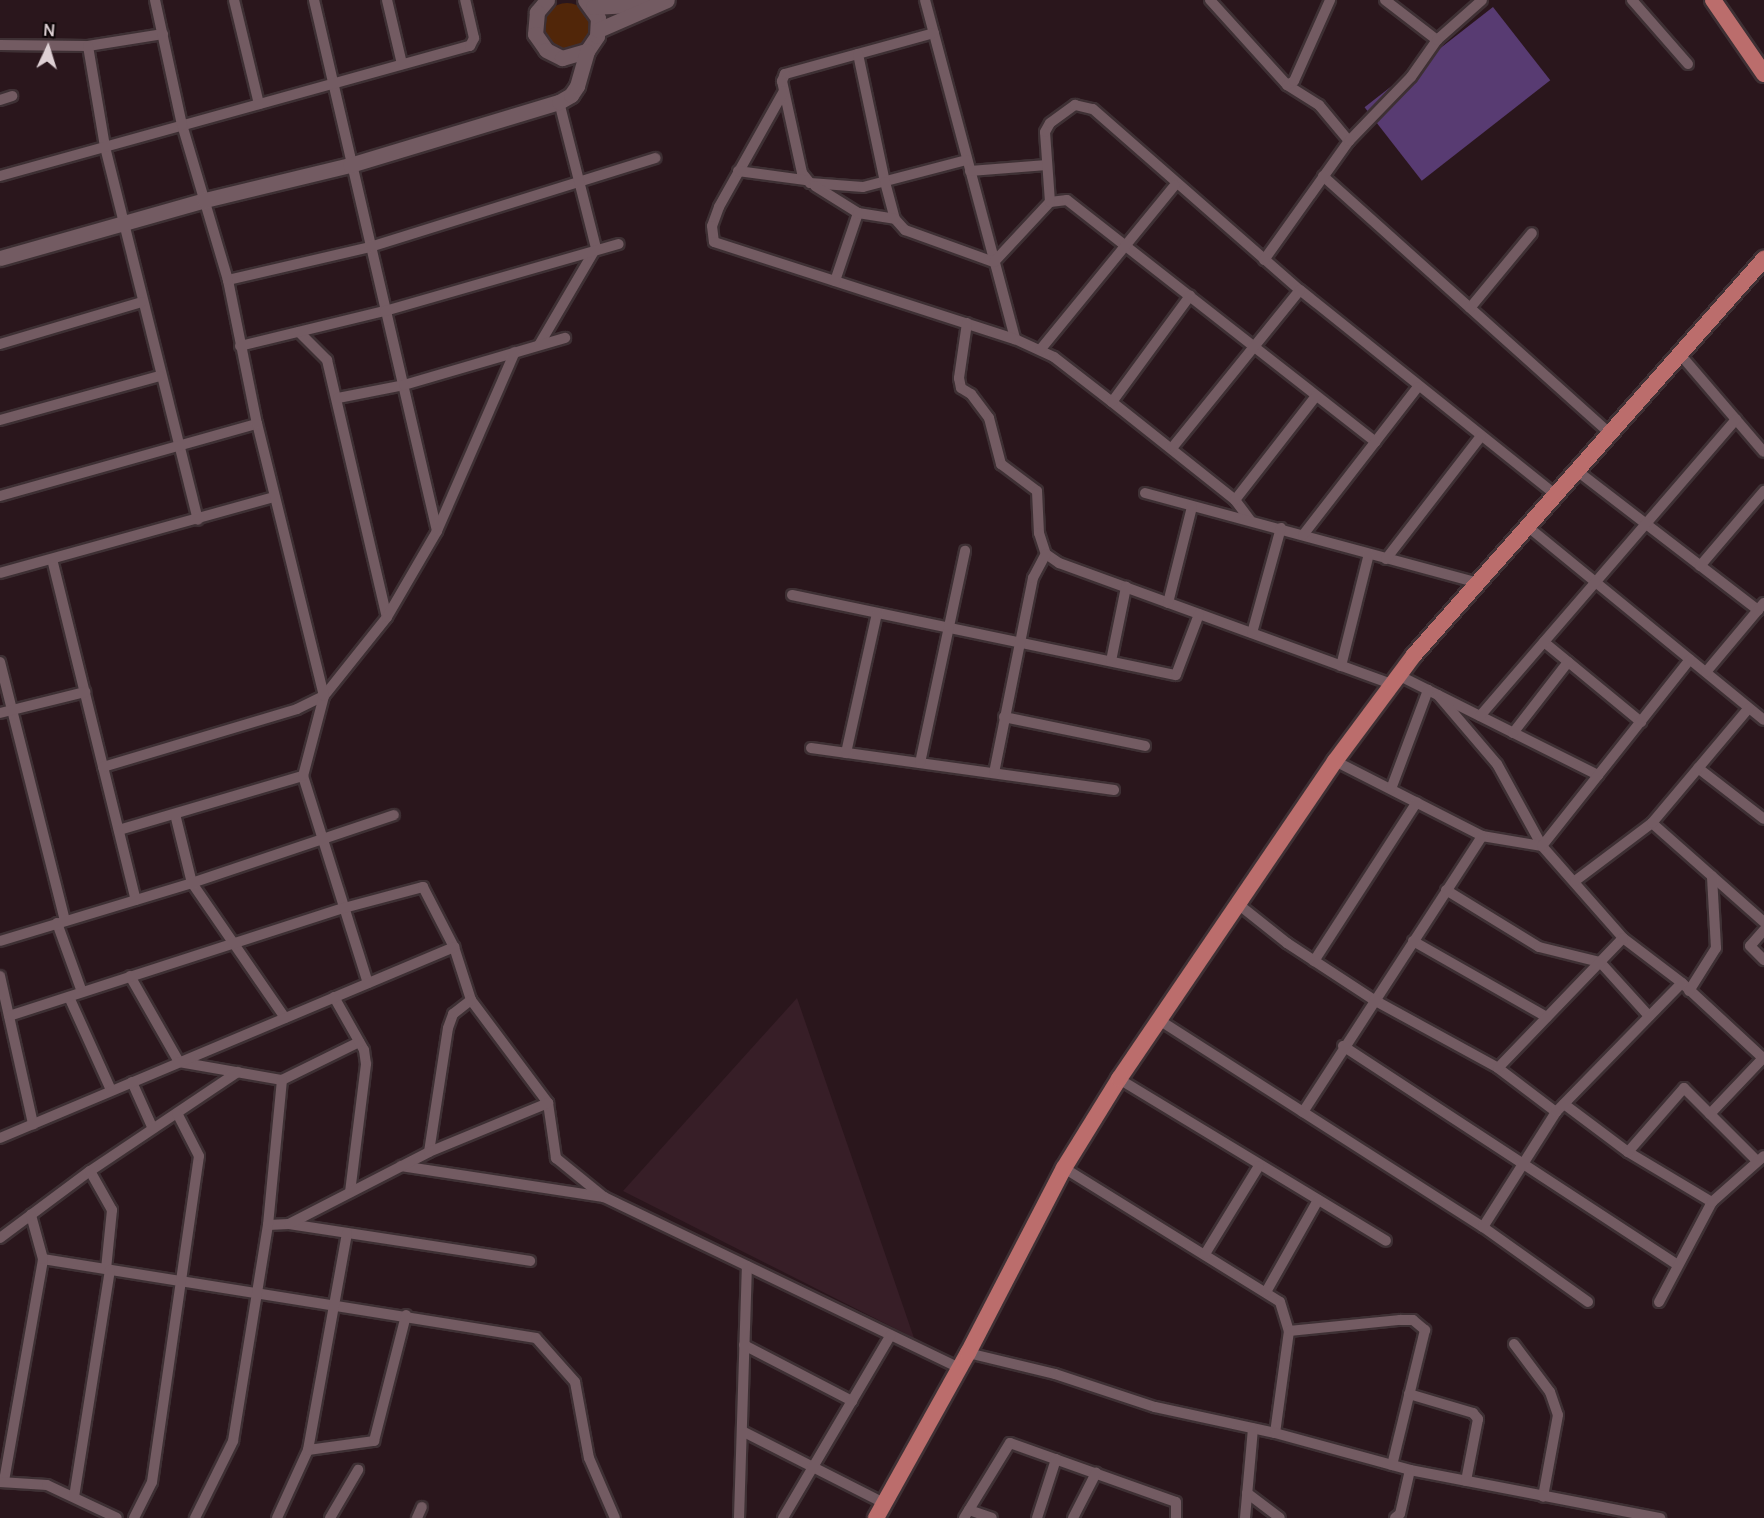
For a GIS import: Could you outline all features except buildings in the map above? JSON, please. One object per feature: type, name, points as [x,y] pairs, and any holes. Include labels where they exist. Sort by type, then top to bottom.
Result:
[{"type":"main road","points":[[1713,0],[1764,74]]},
{"type":"main road","points":[[880,1511],[960,1368],[1064,1168],[1119,1079],[1335,761],[1394,680],[1576,470],[1764,259]]},
{"type":"street","points":[[155,0],[182,125],[228,280],[257,424],[324,696]]},
{"type":"street","points":[[234,0],[259,104]]},
{"type":"street","points":[[314,0],[332,88],[437,531]]},
{"type":"street","points":[[387,0],[402,64]]},
{"type":"street","points":[[0,176],[259,104],[332,88],[402,64],[470,46],[474,38],[465,0]]},
{"type":"street","points":[[547,0],[537,12],[535,34],[546,51],[562,58],[577,86]]},
{"type":"street","points":[[925,0],[1015,339]]},
{"type":"street","points":[[1210,0],[1287,85],[1319,105],[1349,141]]},
{"type":"street","points":[[1287,85],[1294,81],[1330,0]]},
{"type":"street","points":[[1385,0],[1437,40]]},
{"type":"street","points":[[1264,260],[1349,141],[1411,76],[1437,40],[1482,0]]},
{"type":"street","points":[[1632,0],[1688,64]]},
{"type":"street","points":[[598,30],[589,4],[664,1]]},
{"type":"street","points":[[0,258],[205,200],[350,165],[559,102],[571,95],[577,86],[587,51],[598,30],[664,1]]},
{"type":"street","points":[[895,219],[858,213],[808,182],[784,91],[785,74],[933,33]]},
{"type":"street","points":[[0,45],[88,46],[163,34]]},
{"type":"street","points":[[88,46],[105,147],[177,447],[198,520]]},
{"type":"street","points":[[562,58],[587,51]]},
{"type":"street","points":[[858,54],[895,219],[905,230],[994,262]]},
{"type":"street","points":[[784,91],[738,171],[712,226],[714,243],[967,323],[1040,350],[1172,448],[1235,500],[1250,520]]},
{"type":"street","points":[[0,100],[12,96]]},
{"type":"street","points":[[540,345],[597,248],[559,102]]},
{"type":"street","points":[[1050,201],[1044,139],[1050,123],[1075,105],[1082,106],[1112,123],[1175,185],[1264,260],[1418,387],[1555,494]]},
{"type":"street","points":[[228,280],[370,247],[580,179],[655,158]]},
{"type":"street","points":[[738,171],[808,182],[863,187],[967,160]]},
{"type":"street","points":[[970,171],[1047,165]]},
{"type":"street","points":[[1323,176],[1609,433]]},
{"type":"street","points":[[1040,350],[1175,185]]},
{"type":"street","points":[[994,262],[1050,201],[1067,200],[1376,442]]},
{"type":"street","points":[[835,281],[858,213]]},
{"type":"street","points":[[1470,308],[1532,234]]},
{"type":"street","points":[[240,346],[386,311],[597,248],[619,244]]},
{"type":"street","points":[[1172,448],[1256,348],[1300,290]]},
{"type":"street","points":[[1113,402],[1190,296]]},
{"type":"street","points":[[0,344],[142,302]]},
{"type":"street","points":[[967,323],[959,378],[961,388],[971,394],[989,418],[1001,464],[1037,491],[1039,533],[1046,554],[1059,563],[1341,666],[1433,693],[1598,775]]},
{"type":"street","points":[[299,332],[327,360],[338,398],[387,617]]},
{"type":"street","points":[[338,398],[404,385],[566,338]]},
{"type":"street","points":[[368,983],[303,776],[324,696],[387,617],[437,531],[515,352]]},
{"type":"street","points":[[1679,353],[1764,452]]},
{"type":"street","points":[[0,420],[160,376]]},
{"type":"street","points":[[1303,535],[1418,387]]},
{"type":"street","points":[[1235,500],[1316,396]]},
{"type":"street","points":[[1480,716],[1736,419]]},
{"type":"street","points":[[0,496],[257,424]]},
{"type":"street","points":[[1386,558],[1481,436]]},
{"type":"street","points":[[1576,470],[1700,566],[1761,607],[1706,672]]},
{"type":"street","points":[[1700,566],[1764,491]]},
{"type":"street","points":[[1145,493],[1478,583]]},
{"type":"street","points":[[0,573],[198,520],[274,497]]},
{"type":"street","points":[[1168,603],[1192,507]]},
{"type":"street","points":[[1527,526],[1764,720]]},
{"type":"street","points":[[1252,633],[1281,528]]},
{"type":"street","points":[[920,763],[965,551]]},
{"type":"street","points":[[994,774],[1019,642],[1034,578],[1046,554]]},
{"type":"street","points":[[1341,666],[1369,554]]},
{"type":"street","points":[[52,559],[136,900]]},
{"type":"street","points":[[1111,662],[1126,587]]},
{"type":"street","points":[[792,595],[1176,675],[1199,614]]},
{"type":"street","points":[[846,753],[877,613]]},
{"type":"street","points":[[1544,642],[1641,722]]},
{"type":"street","points":[[1542,846],[1690,660]]},
{"type":"street","points":[[0,662],[61,922],[82,992]]},
{"type":"street","points":[[1514,733],[1568,662]]},
{"type":"street","points":[[0,713],[85,692]]},
{"type":"street","points":[[1391,789],[1433,693]]},
{"type":"street","points":[[1433,693],[1497,765],[1542,846],[1623,938],[1686,987],[1763,1058],[1710,1114]]},
{"type":"street","points":[[103,767],[297,709],[324,696]]},
{"type":"street","points":[[1575,881],[1652,822],[1749,708]]},
{"type":"street","points":[[1004,717],[1145,746]]},
{"type":"street","points":[[811,748],[1114,790]]},
{"type":"street","points":[[1335,761],[1482,836],[1542,846]]},
{"type":"street","points":[[1698,768],[1764,819]]},
{"type":"street","points":[[118,830],[303,776]]},
{"type":"street","points":[[1314,961],[1417,802]]},
{"type":"street","points":[[175,814],[192,883],[285,1018]]},
{"type":"street","points":[[0,941],[192,883],[394,815]]},
{"type":"street","points":[[1652,822],[1764,922]]},
{"type":"street","points":[[1303,1112],[1343,1046],[1482,836]]},
{"type":"street","points":[[1483,1227],[1556,1112],[1649,1016],[1686,987],[1716,948],[1712,876]]},
{"type":"street","points":[[9,1016],[344,908],[423,887],[454,947],[471,1000],[548,1103],[556,1158],[604,1197],[960,1368]]},
{"type":"street","points":[[1446,890],[1539,947],[1600,962],[1649,1016]]},
{"type":"street","points":[[1238,904],[1314,961],[1374,1000],[1498,1068],[1556,1112]]},
{"type":"street","points":[[1764,930],[1750,946],[1764,960]]},
{"type":"street","points":[[1498,1068],[1623,938]]},
{"type":"street","points":[[1413,941],[1547,1017]]},
{"type":"street","points":[[0,1138],[454,947]]},
{"type":"street","points":[[0,976],[33,1124]]},
{"type":"street","points":[[130,976],[179,1062]]},
{"type":"street","points":[[69,997],[111,1090]]},
{"type":"street","points":[[334,997],[359,1042],[366,1064],[350,1192]]},
{"type":"street","points":[[429,1152],[448,1028],[453,1014],[471,1000]]},
{"type":"street","points":[[1159,1020],[1483,1227],[1588,1302]]},
{"type":"street","points":[[179,1062],[282,1080],[359,1042]]},
{"type":"street","points":[[1343,1046],[1521,1165],[1678,1265]]},
{"type":"street","points":[[0,1238],[90,1171],[238,1072]]},
{"type":"street","points":[[1119,1079],[1386,1241]]},
{"type":"street","points":[[195,1518],[233,1441],[254,1292],[268,1225],[282,1080]]},
{"type":"street","points":[[132,1082],[153,1129]]},
{"type":"street","points":[[1628,1152],[1684,1088],[1760,1159],[1712,1202],[1659,1302]]},
{"type":"street","points":[[289,1224],[429,1152],[548,1103]]},
{"type":"street","points":[[1564,1104],[1628,1152],[1712,1202]]},
{"type":"street","points":[[134,1518],[152,1482],[179,1280],[199,1156],[177,1113]]},
{"type":"street","points":[[401,1166],[604,1197]]},
{"type":"street","points":[[1205,1254],[1260,1166]]},
{"type":"street","points":[[1064,1168],[1280,1302],[1289,1331],[1275,1433]]},
{"type":"street","points":[[74,1497],[108,1269],[112,1210],[90,1171]]},
{"type":"street","points":[[1266,1292],[1318,1200]]},
{"type":"street","points":[[31,1215],[43,1259],[2,1482],[48,1485],[117,1518]]},
{"type":"street","points":[[268,1225],[289,1224],[530,1261]]},
{"type":"street","points":[[278,1518],[308,1449],[347,1233]]},
{"type":"street","points":[[43,1259],[536,1338],[575,1382],[590,1458],[615,1518]]},
{"type":"street","points":[[739,1518],[747,1266]]},
{"type":"street","points":[[308,1449],[374,1441],[406,1316]]},
{"type":"street","points":[[1289,1331],[1413,1320],[1425,1330],[1392,1465]]},
{"type":"street","points":[[783,1518],[891,1335]]},
{"type":"street","points":[[1514,1344],[1550,1392],[1558,1415],[1544,1497]]},
{"type":"street","points":[[744,1345],[852,1401]]},
{"type":"street","points":[[968,1353],[1055,1374],[1155,1407],[1275,1433],[1410,1470],[1544,1497],[1592,1513],[1660,1518]]},
{"type":"street","points":[[1409,1394],[1473,1413],[1478,1419],[1466,1481]]},
{"type":"street","points":[[1245,1518],[1253,1428]]},
{"type":"street","points":[[742,1431],[813,1467],[880,1511]]},
{"type":"street","points":[[992,1518],[967,1514],[1007,1444],[1176,1502],[1176,1518]]},
{"type":"street","points":[[1037,1518],[1056,1459]]},
{"type":"street","points":[[330,1518],[358,1470]]},
{"type":"street","points":[[1402,1517],[1410,1470]]},
{"type":"street","points":[[1073,1518],[1096,1473]]},
{"type":"street","points":[[1247,1493],[1280,1518]]},
{"type":"street","points":[[90,1518],[92,1506]]},
{"type":"street","points":[[417,1518],[422,1507]]},
{"type":"shaded area","points":[[567,3],[576,5],[587,14],[592,28],[590,37],[581,48],[567,53],[558,51],[547,42],[542,28],[544,19],[553,8]]},
{"type":"shaded area","points":[[1493,7],[1550,80],[1422,181],[1365,107]]},
{"type":"shaded area","points":[[797,998],[914,1338],[623,1191]]}]
